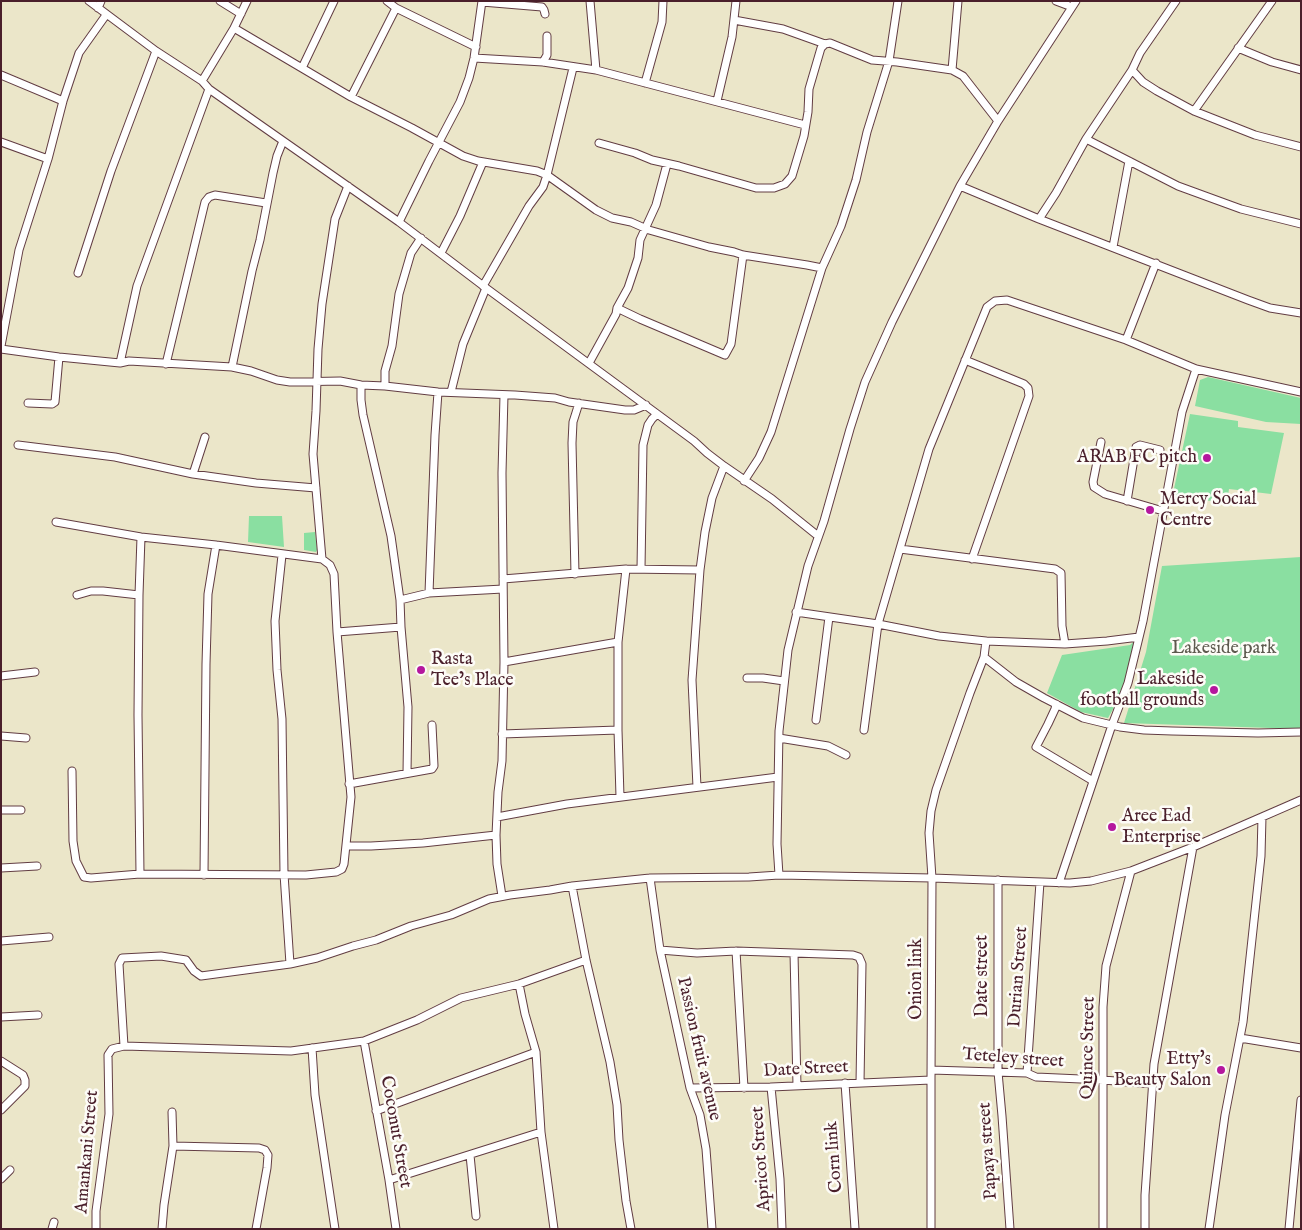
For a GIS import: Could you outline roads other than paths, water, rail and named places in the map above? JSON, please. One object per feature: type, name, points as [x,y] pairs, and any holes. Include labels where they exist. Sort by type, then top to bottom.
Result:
[{"type":"street","points":[[89,1],[99,5],[106,15],[202,81],[209,89],[421,238],[484,287],[694,441],[707,454],[772,499],[818,536]]},
{"type":"street","points":[[220,1],[241,14]]},
{"type":"street","points":[[202,81],[234,28],[247,1]]},
{"type":"street","points":[[302,68],[334,1]]},
{"type":"street","points":[[387,1],[396,8],[476,48]]},
{"type":"street","points":[[590,1],[596,70]]},
{"type":"street","points":[[645,83],[662,22],[663,1]]},
{"type":"street","points":[[717,102],[732,37],[736,1]]},
{"type":"street","points":[[744,480],[759,458],[771,432],[822,268],[841,226],[856,180],[867,132],[889,61],[898,1]]},
{"type":"street","points":[[952,70],[958,1]]},
{"type":"street","points":[[779,875],[777,844],[779,738],[788,650],[808,566],[824,521],[865,382],[892,322],[960,186],[998,121],[1074,4],[1056,1]]},
{"type":"street","points":[[1039,219],[1086,139],[1132,70],[1140,53],[1176,1]]},
{"type":"street","points":[[1194,111],[1272,1]]},
{"type":"street","points":[[399,222],[460,102],[474,58],[482,2],[542,8],[545,14]]},
{"type":"street","points":[[351,97],[396,8]]},
{"type":"street","points":[[106,15],[79,53],[63,101],[48,159],[19,250],[1,348],[59,357],[120,363],[232,367],[290,382],[340,381],[361,385],[438,392],[515,394],[555,398],[605,408],[630,410],[646,405]]},
{"type":"street","points":[[734,20],[783,29],[825,44],[830,43],[872,60],[952,70],[963,76],[998,121]]},
{"type":"street","points":[[234,28],[351,97],[463,156],[482,162],[537,171],[548,175],[596,210],[612,218],[631,222],[701,245],[742,255],[822,268]]},
{"type":"street","points":[[542,62],[547,55],[547,36]]},
{"type":"street","points":[[599,143],[652,160],[756,188],[774,188],[786,184],[792,176],[804,136],[809,89],[821,48],[825,44]]},
{"type":"street","points":[[1238,48],[1272,62],[1301,70]]},
{"type":"street","points":[[78,272],[111,171],[156,51]]},
{"type":"street","points":[[474,58],[542,62],[596,70],[805,125]]},
{"type":"street","points":[[451,392],[463,344],[484,287],[529,206],[543,187],[548,175],[573,68]]},
{"type":"street","points":[[1132,70],[1157,91],[1194,111],[1255,135],[1301,147]]},
{"type":"street","points":[[1,75],[63,101]]},
{"type":"street","points":[[120,363],[137,286],[209,89]]},
{"type":"street","points":[[1086,139],[1178,186],[1241,208],[1301,224]]},
{"type":"street","points":[[232,367],[260,240],[266,203],[277,156],[283,140]]},
{"type":"street","points":[[1,142],[48,159]]},
{"type":"street","points":[[1113,247],[1129,161]]},
{"type":"street","points":[[441,253],[460,216],[482,162]]},
{"type":"street","points":[[589,363],[628,288],[638,258],[640,240],[656,204],[667,164]]},
{"type":"street","points":[[322,559],[314,454],[318,349],[322,304],[332,235],[335,219],[348,186]]},
{"type":"street","points":[[960,186],[1039,219],[1248,300],[1270,308],[1301,312]]},
{"type":"street","points":[[166,364],[205,202],[215,195],[266,203]]},
{"type":"street","points":[[385,386],[385,371],[392,346],[399,294],[411,253],[421,238]]},
{"type":"street","points":[[617,308],[725,354],[731,344],[742,255]]},
{"type":"street","points":[[1126,340],[1156,263]]},
{"type":"street","points":[[864,730],[878,624],[929,450],[986,307],[995,301],[1007,300],[1126,340],[1196,369],[1301,392]]},
{"type":"street","points":[[28,403],[52,404],[56,402],[59,357]]},
{"type":"street","points":[[965,360],[1024,384],[1028,388],[1029,396],[972,559]]},
{"type":"street","points":[[1059,883],[1128,683],[1146,605],[1182,412],[1196,369]]},
{"type":"street","points":[[361,385],[362,408],[391,536],[400,600],[408,707],[407,773]]},
{"type":"street","points":[[429,593],[438,392]]},
{"type":"street","points":[[502,896],[497,864],[496,835],[502,761],[504,662],[502,473],[504,395]]},
{"type":"street","points":[[575,574],[572,443],[573,422],[578,403]]},
{"type":"street","points":[[641,569],[643,445],[648,425],[657,414]]},
{"type":"street","points":[[193,474],[205,437]]},
{"type":"street","points":[[1101,442],[1093,482],[1094,487],[1105,494],[1163,511]]},
{"type":"street","points":[[18,445],[115,457],[193,474],[256,483],[316,488]]},
{"type":"street","points":[[1127,501],[1136,447],[1138,445],[1160,450]]},
{"type":"street","points":[[697,787],[692,680],[700,570],[712,498],[724,466]]},
{"type":"street","points":[[56,522],[142,537],[322,559],[330,565],[334,574],[351,796],[344,864],[342,869],[336,872],[306,875],[140,874],[84,877],[76,861],[73,842],[72,771]]},
{"type":"street","points":[[140,874],[138,715],[139,595],[142,537]]},
{"type":"street","points":[[204,875],[208,594],[216,545]]},
{"type":"street","points":[[900,549],[1055,569],[1061,573],[1062,626],[1065,644]]},
{"type":"street","points":[[282,555],[275,621],[277,670],[282,718],[284,874],[290,964]]},
{"type":"street","points":[[503,579],[626,569],[700,570]]},
{"type":"street","points":[[620,797],[618,642],[626,569]]},
{"type":"street","points":[[400,600],[429,593],[503,589]]},
{"type":"street","points":[[77,594],[103,591],[139,595]]},
{"type":"street","points":[[796,612],[878,624],[940,636],[986,641],[1065,644],[1107,641],[1139,636]]},
{"type":"street","points":[[816,720],[829,617]]},
{"type":"street","points":[[337,632],[401,626]]},
{"type":"street","name":"Onion link","points":[[931,1229],[927,1081],[931,1070],[932,878],[929,833],[931,811],[936,790],[984,657],[986,641]]},
{"type":"street","points":[[504,662],[618,642]]},
{"type":"street","points":[[984,657],[1016,682],[1056,704],[1083,718],[1112,725],[1163,731],[1301,732]]},
{"type":"street","points":[[1,676],[34,672]]},
{"type":"street","points":[[748,678],[784,681]]},
{"type":"street","points":[[1056,704],[1036,747],[1093,781]]},
{"type":"street","points":[[349,784],[432,769],[434,766],[432,725]]},
{"type":"street","points":[[502,734],[618,730]]},
{"type":"street","points":[[1,736],[26,738]]},
{"type":"street","points":[[779,738],[828,746],[846,755]]},
{"type":"street","points":[[497,817],[567,804],[778,777]]},
{"type":"street","points":[[586,960],[519,984],[461,998],[417,1020],[364,1041],[291,1052],[124,1046],[119,964],[122,958],[161,956],[186,960],[194,971],[201,976],[290,964],[318,958],[376,940],[411,926],[451,915],[489,899],[572,886],[650,878],[779,875],[1059,883],[1091,881],[1131,870],[1193,847],[1301,800]]},
{"type":"street","points":[[1,810],[21,810]]},
{"type":"street","points":[[1209,1229],[1225,1115],[1248,984],[1261,856],[1262,817]]},
{"type":"street","points":[[346,846],[423,843],[496,835]]},
{"type":"street","points":[[1145,1229],[1145,1195],[1157,1047],[1193,847]]},
{"type":"street","points":[[1,868],[37,866]]},
{"type":"street","name":"Quince Street","points":[[1103,1229],[1103,1007],[1106,966],[1131,870]]},
{"type":"street","name":"Passion fruit avenue","points":[[650,878],[660,950],[690,1088],[700,1115],[706,1149],[712,1229]]},
{"type":"street","name":"Date street","points":[[998,880],[998,1072]]},
{"type":"street","name":"Durian Street","points":[[1027,1074],[1040,882]]},
{"type":"street","points":[[572,886],[586,960],[610,1062],[617,1105],[624,1185],[631,1229]]},
{"type":"street","points":[[1,941],[49,937]]},
{"type":"street","points":[[660,950],[698,953],[736,951],[794,953],[860,958],[862,964],[860,1083]]},
{"type":"street","points":[[736,951],[744,1088]]},
{"type":"street","points":[[794,953],[797,1086]]},
{"type":"street","points":[[519,984],[536,1052],[541,1132],[554,1229]]},
{"type":"street","points":[[1,1017],[38,1015]]},
{"type":"street","points":[[1240,1038],[1301,1048]]},
{"type":"street","name":"Coconut Street","points":[[364,1041],[396,1229]]},
{"type":"street","name":"Amankani Street","points":[[96,1229],[96,1211],[109,1114],[108,1055],[112,1049],[124,1046]]},
{"type":"street","points":[[312,1048],[315,1095],[335,1229]]},
{"type":"street","points":[[376,1111],[536,1052]]},
{"type":"street","points":[[1,1061],[23,1075],[25,1086],[1,1110]]},
{"type":"street","name":"Teteley street","points":[[931,1070],[998,1072],[1027,1074],[1036,1077],[1153,1084]]},
{"type":"street","name":"Papaya street","points":[[998,1072],[1010,1229]]},
{"type":"street","name":"Date Street","points":[[690,1088],[744,1088],[927,1081]]},
{"type":"street","name":"Corn link","points":[[845,1084],[855,1229]]},
{"type":"street","name":"Apricot Street","points":[[771,1087],[780,1179],[782,1229]]},
{"type":"street","points":[[1288,1229],[1301,1100]]},
{"type":"street","points":[[162,1229],[173,1146],[172,1112]]},
{"type":"street","points":[[389,1180],[541,1132]]},
{"type":"street","points":[[173,1146],[259,1148],[265,1150],[268,1155],[267,1168],[256,1229]]},
{"type":"street","points":[[470,1154],[476,1216]]},
{"type":"street","points":[[1,1179],[10,1170]]},
{"type":"place","name":"ARAB FC pitch","points":[[1207,458]]},
{"type":"place","name":"Mercy Social Centre","points":[[1150,510]]},
{"type":"place","name":"Rasta Tee’s Place","points":[[421,670]]},
{"type":"place","name":"Lakeside football grounds","points":[[1214,690]]},
{"type":"place","name":"Aree Ead Enterprise","points":[[1112,827]]},
{"type":"place","name":"Etty's Beauty Salon","points":[[1221,1070]]},
{"type":"park label","name":"Lakeside park","points":[[1224,649]]}]
